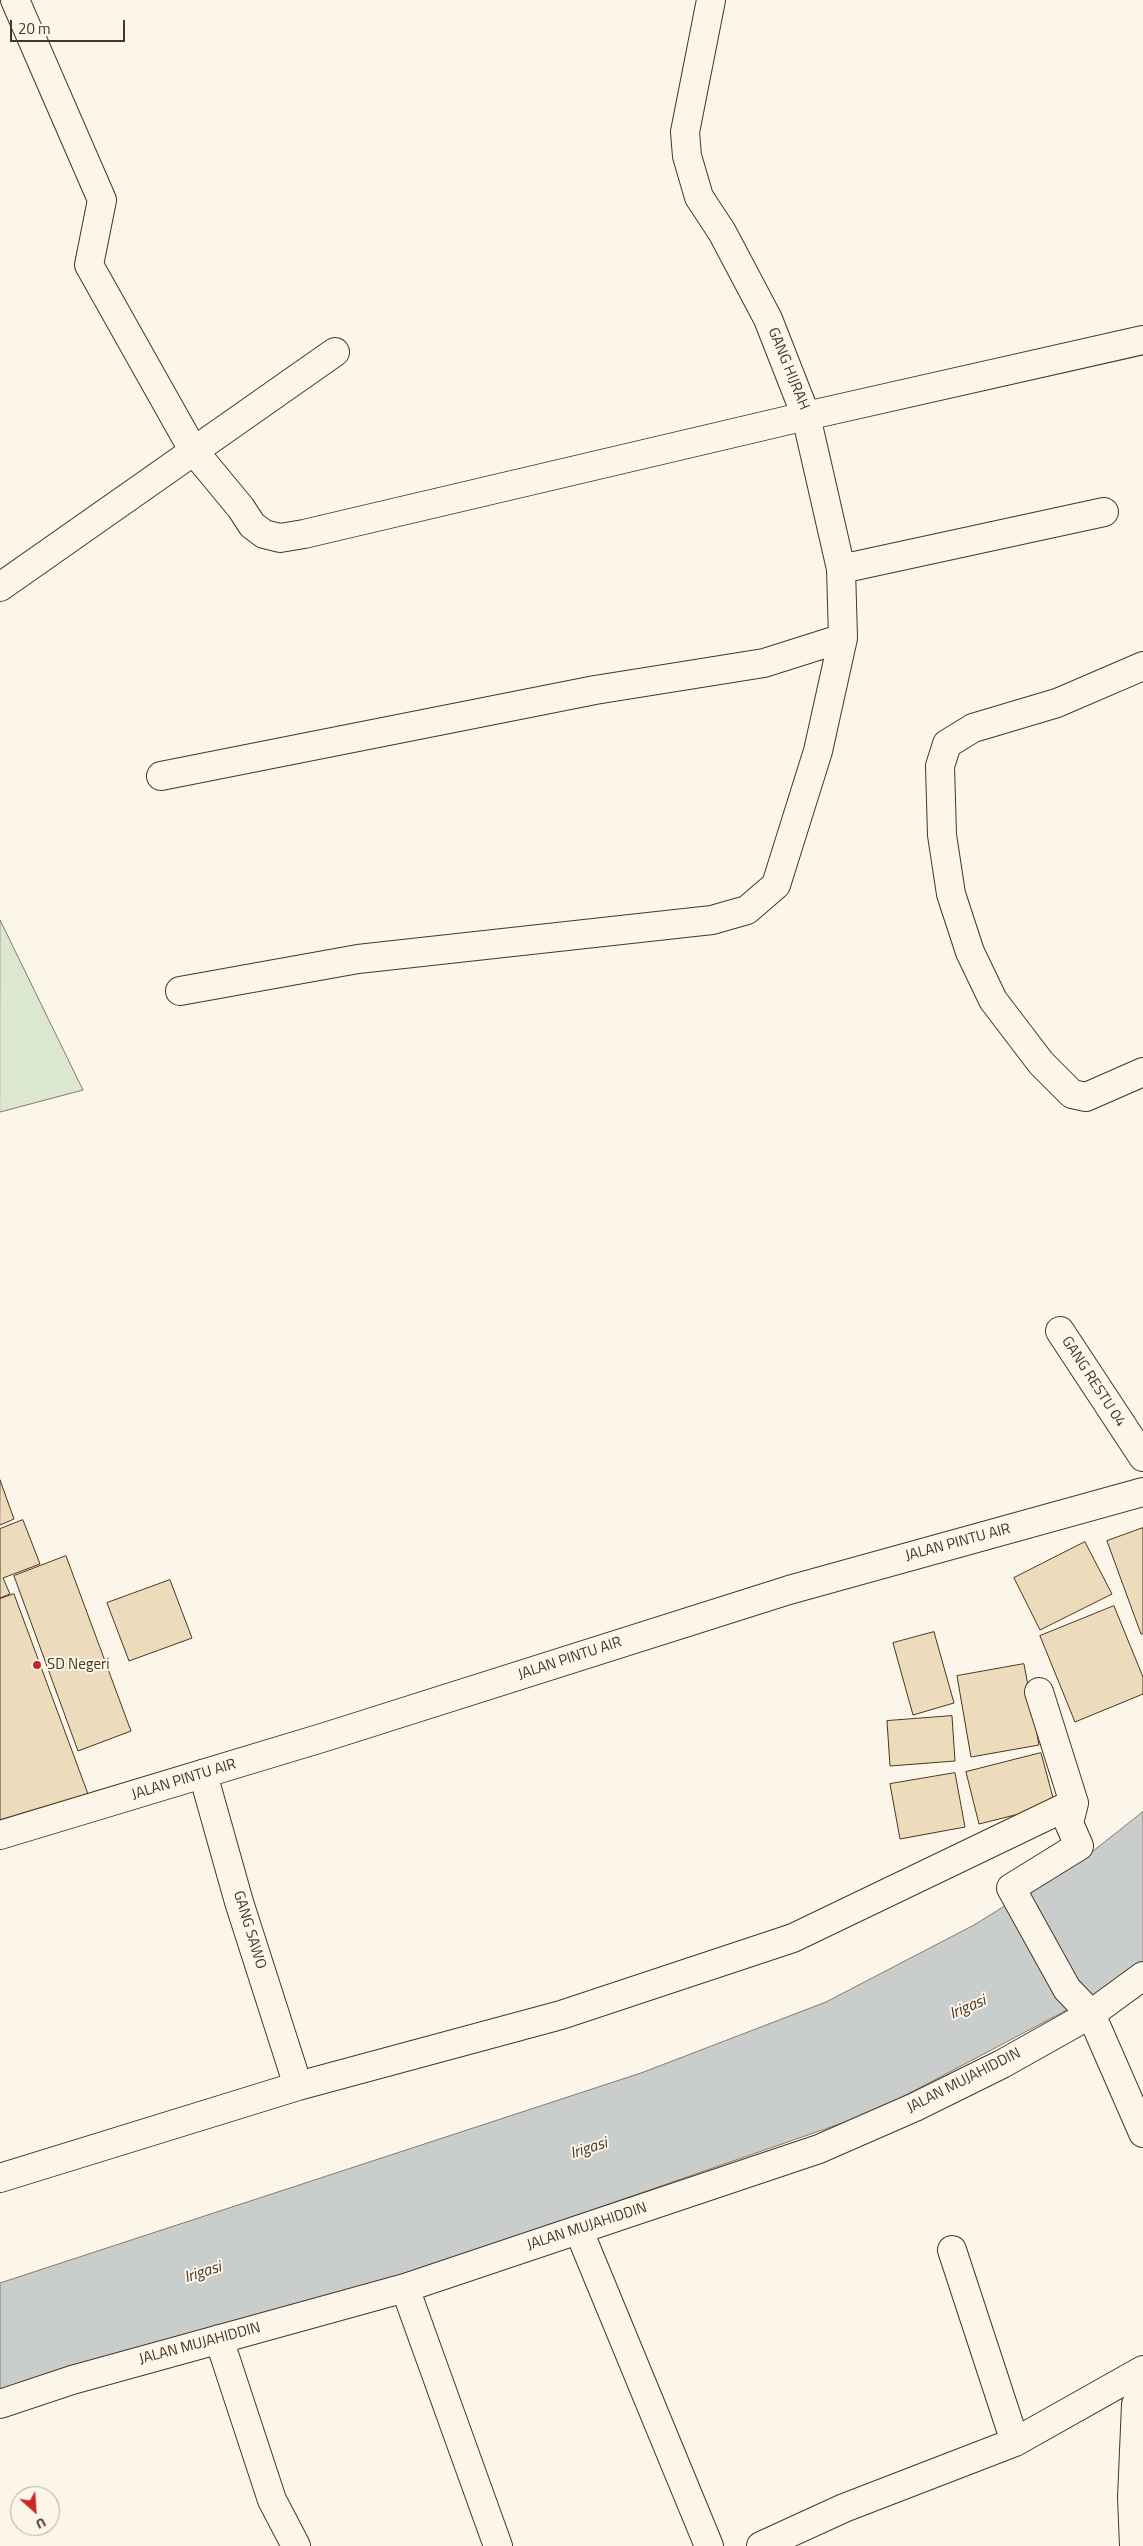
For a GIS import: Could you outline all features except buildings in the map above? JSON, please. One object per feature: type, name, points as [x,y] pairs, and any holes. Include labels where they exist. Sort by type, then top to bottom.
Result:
[{"type":"street","points":[[15,0],[102,200],[89,265],[193,450],[241,508],[252,525],[264,534],[280,538],[806,416],[841,569],[843,638],[818,751],[776,885],[747,910],[712,920],[358,959],[180,991]]},
{"type":"street","name":"GANG HIJRAH","points":[[711,0],[685,132],[687,156],[699,197],[722,232],[768,319],[806,416],[1143,340]]},
{"type":"street","points":[[0,586],[335,352]]},
{"type":"street","points":[[841,569],[1104,512]]},
{"type":"street","points":[[161,776],[595,690],[764,663],[843,638]]},
{"type":"street","points":[[1143,666],[1057,703],[973,728],[947,744],[940,766],[942,835],[951,894],[970,952],[993,1000],[1041,1063],[1072,1094],[1086,1097],[1143,1072]]},
{"type":"street","name":"GANG RESTU 04","points":[[1060,1331],[1143,1457]]},
{"type":"street","name":"JALAN PINTU AIR","points":[[0,1835],[203,1774],[789,1590],[1143,1492]]},
{"type":"street","points":[[1039,1692],[1074,1803],[1069,1823],[1079,1846],[1011,1888],[1067,1989],[1091,2014],[1143,2133]]},
{"type":"street","name":"GANG SAWO","points":[[203,1774],[239,1902],[298,2086]]},
{"type":"street","points":[[0,2178],[298,2086],[561,2015],[793,1938],[1074,1803]]},
{"type":"street","name":"JALAN MUJAHIDDIN","points":[[0,2404],[72,2380],[405,2288],[819,2148],[915,2107],[1002,2064],[1091,2014],[1104,2002],[1143,1976]]},
{"type":"street","points":[[579,2230],[709,2546]]},
{"type":"street","points":[[952,2250],[1015,2442]]},
{"type":"street","points":[[405,2288],[498,2546]]},
{"type":"street","points":[[219,2339],[272,2500],[296,2546]]},
{"type":"street","points":[[761,2546],[844,2508],[1015,2442],[1143,2370]]},
{"type":"street","points":[[1134,2546],[1132,2498],[1136,2404],[1143,2395]]},
{"type":"green space","points":[[0,920],[83,1090],[0,1112]]},
{"type":"water","name":"Irigasi","points":[[1143,1812],[1143,1962],[1116,1984],[874,2112],[333,2300],[0,2409],[0,2283],[641,2073],[826,2002],[974,1925],[1093,1851]]},
{"type":"place","name":"SD Negeri","points":[[37,1665]]}]
